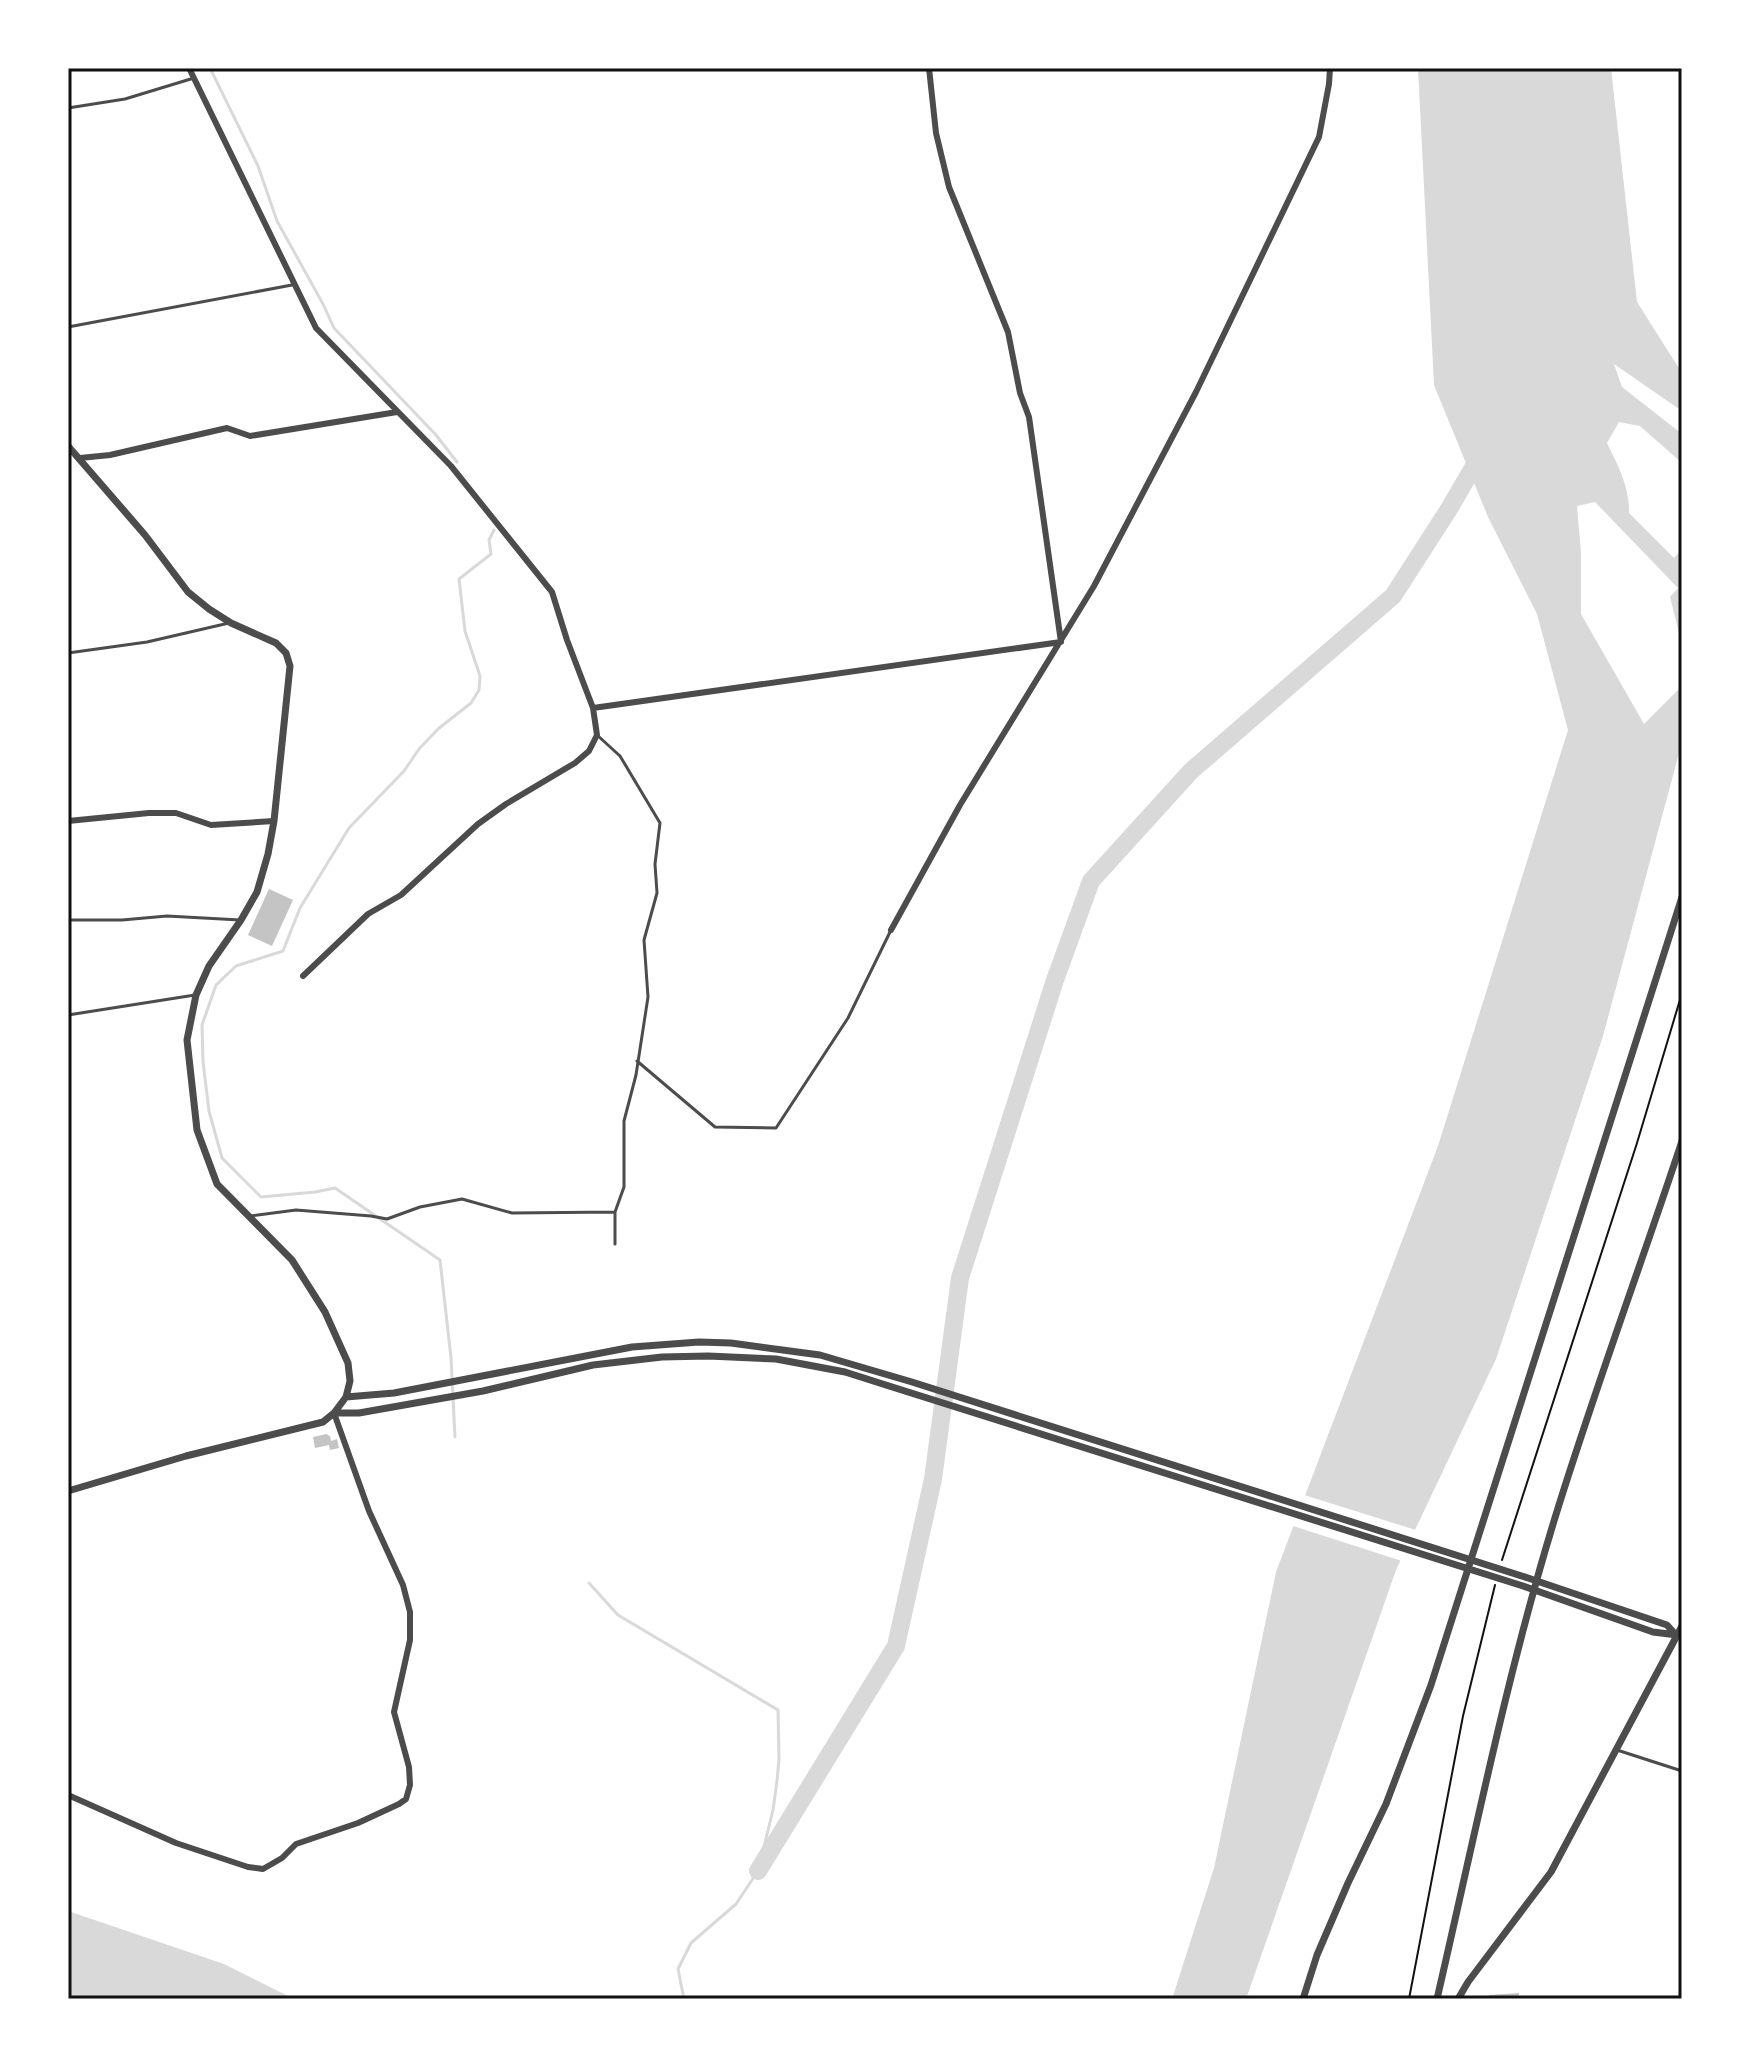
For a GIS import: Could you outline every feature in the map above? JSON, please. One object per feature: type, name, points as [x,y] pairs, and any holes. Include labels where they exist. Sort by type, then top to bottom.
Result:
[{"type":"street","points":[[189,68],[316,328],[451,466],[552,592],[593,708],[597,735],[589,751],[575,763],[478,824],[401,895],[368,914],[303,976]]},
{"type":"street","points":[[929,68],[936,133],[949,187],[1008,332],[1020,393],[1029,417],[1061,642]]},
{"type":"street","points":[[891,930],[960,805],[1094,586],[1196,392],[1319,137],[1330,68]]},
{"type":"street","points":[[80,458],[110,455],[227,428],[250,436],[397,412]]},
{"type":"street","points":[[68,446],[145,535],[188,592],[231,623],[276,643],[286,653],[290,666],[268,854],[257,892],[209,966],[196,995],[187,1040],[197,1130],[217,1184],[292,1260],[325,1312],[348,1363],[350,1381],[346,1397],[323,1422],[186,1456],[68,1491]]},
{"type":"street","points":[[593,708],[1061,642]]},
{"type":"street","points":[[68,821],[176,813],[211,825],[274,821]]},
{"type":"street","points":[[1303,1999],[1317,1955],[1386,1804],[1431,1685],[1682,897]]},
{"type":"street","points":[[1437,1999],[1495,1744],[1537,1581],[1569,1475],[1682,1141]]},
{"type":"street","points":[[346,1397],[394,1393],[632,1347],[731,1343],[820,1355],[1537,1581],[1667,1625],[1677,1635]]},
{"type":"street","points":[[334,1413],[359,1413],[483,1391],[615,1361],[662,1357],[776,1359],[845,1372],[1535,1590],[1653,1632],[1677,1635]]},
{"type":"street","points":[[68,1795],[176,1843],[263,1869],[282,1858],[296,1844],[358,1823],[406,1799],[410,1785],[409,1767],[394,1712],[410,1640],[410,1612],[403,1585],[369,1511],[334,1413]]},
{"type":"street","points":[[1458,1999],[1551,1872],[1682,1626]]},
{"type":"lane","points":[[68,108],[125,99],[194,78]]},
{"type":"lane","points":[[68,327],[295,284]]},
{"type":"lane","points":[[68,653],[147,642],[231,623]]},
{"type":"lane","points":[[597,735],[620,756],[660,823],[655,864],[657,893],[644,940],[648,997],[624,1121],[624,1187],[615,1212],[615,1244]]},
{"type":"lane","points":[[72,920],[167,916],[241,920]]},
{"type":"lane","points":[[637,1061],[715,1127],[776,1128],[848,1018],[891,930]]},
{"type":"lane","points":[[68,1015],[196,995]]},
{"type":"lane","points":[[250,1216],[296,1210],[387,1219],[420,1207],[462,1199],[512,1213],[615,1212]]},
{"type":"lane","points":[[1616,1749],[1682,1771]]},
{"type":"path","points":[[1542,1439],[1682,993]]},
{"type":"path","points":[[1409,1999],[1463,1716]]},
{"type":"shaded area","points":[[1418,68],[1611,68],[1637,302],[1682,373],[1682,411],[1614,364],[1622,387],[1682,434],[1682,463],[1640,426],[1619,422],[1607,443],[1625,486],[1629,513],[1674,558],[1682,549],[1682,645],[1670,597],[1678,588],[1595,502],[1577,506],[1581,614],[1644,724],[1682,686],[1682,742],[1603,1036],[1496,1359],[1396,1570],[1246,1999],[1172,1999],[1214,1868],[1276,1572],[1438,1146],[1568,730],[1537,614],[1488,517],[1434,385]]},
{"type":"shaded area","points":[[68,1911],[224,1964],[294,1999],[82,1999],[68,1994]]},
{"type":"pier","points":[[1301,1494],[1419,1531],[1405,1562],[1290,1525]]},
{"type":"building","points":[[269,889],[293,900],[272,946],[248,935]]},
{"type":"building","points":[[326,1434],[331,1441],[337,1439],[339,1448],[330,1450],[329,1445],[315,1448],[313,1437]]},
{"type":"building","points":[[1519,1993],[1519,1999],[1489,1999],[1489,1995]]},
{"type":"waterway","points":[[210,68],[258,166],[277,221],[334,328],[436,435],[457,462]]},
{"type":"waterway","points":[[758,1871],[896,1646],[933,1479],[960,1278],[1055,980],[1091,881],[1191,771],[1393,596],[1481,454]]},
{"type":"waterway","points":[[455,1437],[451,1358],[440,1260],[335,1188],[261,1197],[222,1158],[209,1111],[202,1025],[216,985],[236,966],[283,951],[300,908],[349,828],[404,771],[419,749],[471,703],[479,690],[480,676],[465,631],[459,579],[491,554],[489,540],[494,530]]},
{"type":"waterway","points":[[589,1583],[618,1615],[778,1710],[777,1781],[758,1871],[736,1904],[691,1943],[678,1969],[684,1999]]}]
